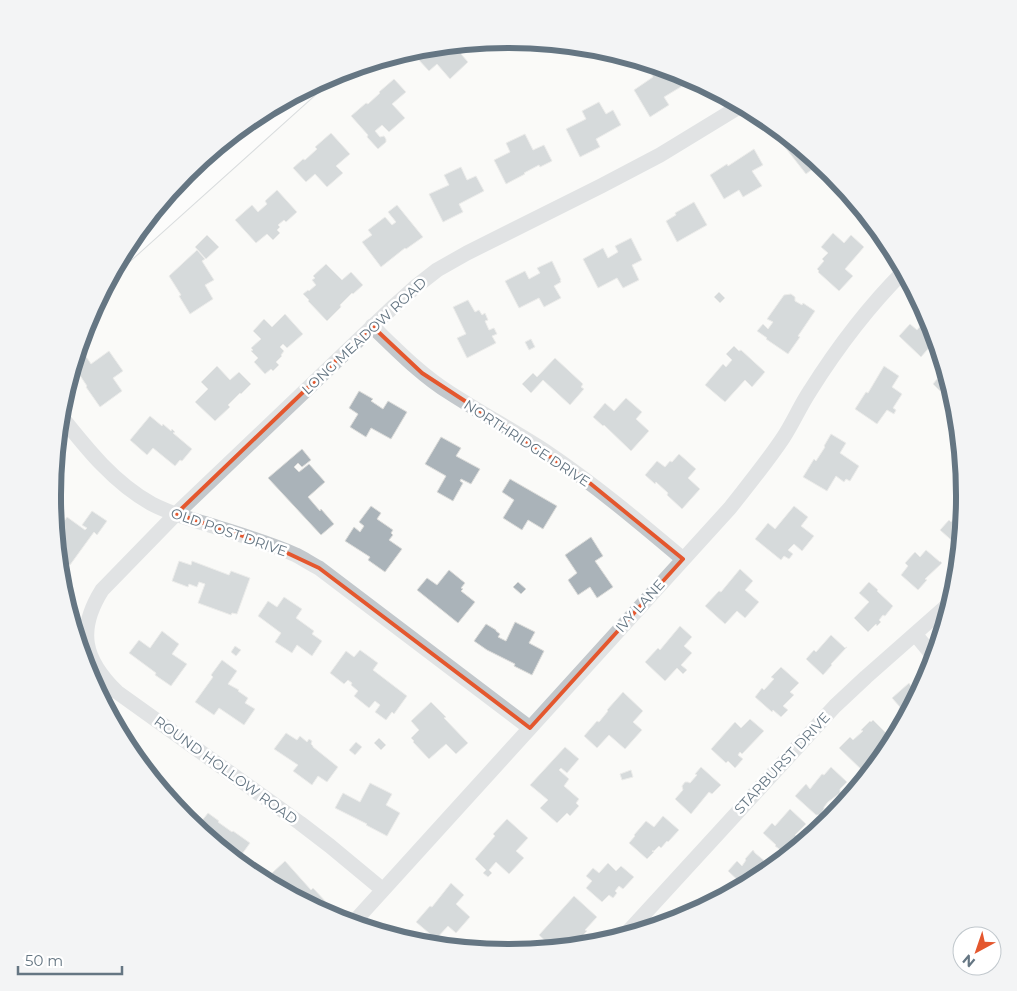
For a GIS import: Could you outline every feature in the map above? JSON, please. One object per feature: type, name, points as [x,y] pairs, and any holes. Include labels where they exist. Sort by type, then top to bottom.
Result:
[{"type":"main road","points":[[147,232],[286,107]]},
{"type":"street","name":"LONG MEADOW ROAD","points":[[87,637],[87,623],[93,605],[102,590],[176,514],[414,288],[437,270],[467,253],[660,155],[735,109]]},
{"type":"street","name":"IVY LANE","points":[[358,918],[730,508],[784,436],[834,355],[863,316],[899,277]]},
{"type":"street","name":"NORTHRIDGE DRIVE","points":[[372,326],[422,373],[449,393],[545,451],[586,480],[683,559]]},
{"type":"street","name":"OLD POST DRIVE","points":[[66,423],[110,474],[133,492],[176,514],[268,544],[298,556],[319,568],[530,728]]},
{"type":"street","name":"STARBURST DRIVE","points":[[634,925],[834,706],[941,611]]},
{"type":"street","points":[[915,634],[929,651]]},
{"type":"street","name":"ROUND HOLLOW ROAD","points":[[87,637],[90,653],[97,669],[117,692],[300,823],[383,890]]},
{"type":"highlighted area","points":[[372,326],[422,373],[586,480],[683,559],[530,728],[319,568],[268,544],[176,514]]},
{"type":"building","points":[[467,49],[461,54],[468,62],[450,79],[437,64],[429,71],[417,58]]},
{"type":"building","points":[[650,70],[685,84],[664,97],[669,105],[650,117],[634,90],[653,77]]},
{"type":"building","points":[[394,79],[406,92],[392,104],[405,118],[389,132],[382,125],[375,131],[380,137],[384,136],[386,139],[386,142],[378,149],[351,116],[366,103],[368,104]]},
{"type":"building","points":[[599,102],[606,114],[613,110],[621,125],[596,139],[600,147],[580,157],[566,129],[586,119],[582,111]]},
{"type":"building","points":[[331,133],[350,154],[336,166],[343,173],[327,187],[315,174],[306,182],[293,168],[317,149],[315,147]]},
{"type":"building","points":[[525,134],[533,150],[544,145],[552,161],[540,167],[539,165],[506,184],[494,160],[510,152],[506,143]]},
{"type":"building","points":[[786,144],[814,168],[806,174],[784,146]]},
{"type":"building","points":[[754,149],[763,165],[752,171],[762,186],[743,197],[739,190],[724,199],[710,175]]},
{"type":"building","points":[[461,167],[467,180],[476,176],[484,191],[459,204],[463,212],[443,222],[429,194],[449,185],[444,175]]},
{"type":"building","points":[[277,190],[297,212],[286,222],[284,220],[278,225],[280,227],[277,230],[280,233],[273,240],[267,234],[256,243],[235,220],[252,205],[258,212],[267,204],[265,201]]},
{"type":"building","points":[[694,202],[707,225],[677,242],[666,221],[676,215],[675,213]]},
{"type":"building","points":[[397,205],[423,237],[405,248],[381,267],[362,242],[372,235],[368,230],[385,217],[392,225],[396,222],[388,212]]},
{"type":"building","points":[[833,233],[844,243],[851,235],[864,247],[845,269],[853,276],[839,291],[817,269],[824,261],[822,259],[828,253],[821,247]]},
{"type":"building","points":[[207,235],[219,247],[206,259],[195,247]]},
{"type":"building","points":[[631,238],[642,260],[632,265],[639,280],[623,288],[617,278],[598,288],[583,259],[603,248],[608,258],[618,252],[615,246]]},
{"type":"building","points":[[197,250],[205,259],[202,261],[214,280],[205,285],[213,299],[190,314],[169,276]]},
{"type":"building","points":[[552,261],[561,280],[561,282],[554,286],[561,298],[544,307],[539,298],[519,308],[505,281],[525,271],[529,279],[540,273],[537,268]]},
{"type":"building","points":[[326,264],[342,280],[351,272],[363,285],[340,305],[341,307],[327,321],[303,294],[316,285],[312,280],[315,278],[313,276]]},
{"type":"building","points":[[719,292],[725,298],[720,303],[714,297]]},
{"type":"building","points":[[791,294],[795,297],[795,301],[802,305],[803,303],[815,311],[788,354],[757,331],[763,324],[768,329],[773,322],[767,319],[784,295]]},
{"type":"building","points":[[468,300],[475,312],[479,310],[482,315],[485,313],[488,320],[485,321],[489,330],[494,328],[497,334],[492,336],[496,343],[467,358],[457,338],[466,334],[453,307]]},
{"type":"building","points":[[285,314],[303,334],[287,348],[283,344],[280,347],[284,351],[276,362],[279,365],[273,371],[271,369],[265,374],[254,362],[258,358],[251,351],[253,350],[251,348],[261,339],[253,331],[264,319],[272,327]]},
{"type":"building","points":[[910,324],[917,330],[922,324],[931,346],[921,357],[899,336]]},
{"type":"building","points":[[531,339],[535,347],[529,350],[525,342]]},
{"type":"building","points":[[734,346],[765,372],[752,387],[745,380],[725,402],[705,385],[723,364],[726,367],[732,360],[726,354]]},
{"type":"building","points":[[109,351],[123,371],[113,378],[122,391],[100,407],[78,375],[84,353],[91,364]]},
{"type":"building","points":[[555,358],[583,384],[581,387],[584,389],[570,405],[543,380],[531,393],[522,384],[533,373],[537,377]]},
{"type":"building","points":[[217,366],[230,380],[239,372],[251,384],[228,405],[230,407],[215,421],[195,402],[208,389],[201,382]]},
{"type":"building","points":[[884,366],[899,376],[892,387],[902,394],[893,408],[896,410],[894,414],[887,410],[877,424],[855,409],[866,392],[868,393]]},
{"type":"building","points":[[937,379],[943,387],[940,391],[933,384]]},
{"type":"building","points":[[359,391],[373,399],[371,401],[383,409],[388,401],[407,412],[391,439],[371,428],[366,437],[350,427],[358,414],[349,408]]},
{"type":"building","points":[[626,398],[642,412],[636,419],[649,431],[631,451],[593,417],[605,403],[614,411]]},
{"type":"building","points":[[150,416],[162,426],[163,424],[171,431],[172,429],[175,432],[173,433],[192,449],[175,466],[153,448],[147,455],[130,440]]},
{"type":"building","points":[[831,434],[846,443],[840,453],[859,466],[850,481],[846,479],[844,482],[836,476],[827,491],[803,477],[814,459],[816,461]]},
{"type":"building","points":[[441,437],[461,448],[456,456],[480,469],[471,484],[461,479],[460,481],[463,483],[453,501],[437,492],[446,476],[425,464]]},
{"type":"building","points":[[302,449],[311,460],[302,467],[298,463],[294,467],[299,472],[309,464],[325,482],[308,497],[334,524],[321,535],[268,478]]},
{"type":"building","points":[[679,454],[696,469],[688,478],[700,489],[682,509],[667,495],[668,493],[645,475],[657,461],[665,467]]},
{"type":"building","points":[[510,479],[557,506],[543,529],[528,520],[522,530],[503,518],[514,500],[502,492]]},
{"type":"building","points":[[371,506],[381,513],[377,519],[393,530],[391,533],[393,535],[389,540],[402,549],[385,572],[368,560],[370,557],[345,541],[354,527],[360,532],[364,526],[359,522]]},
{"type":"building","points":[[794,506],[808,517],[801,526],[814,536],[802,551],[794,544],[788,550],[793,554],[789,559],[784,556],[781,560],[755,539],[768,523],[775,529]]},
{"type":"building","points":[[92,511],[107,521],[97,535],[94,532],[70,565],[65,561],[61,525],[67,517],[85,530],[87,528],[82,525]]},
{"type":"building","points":[[956,516],[954,543],[940,530],[949,520],[951,522]]},
{"type":"building","points":[[591,537],[603,556],[595,561],[613,587],[597,598],[590,587],[578,595],[568,580],[577,573],[565,555]]},
{"type":"building","points":[[926,550],[942,563],[925,579],[927,580],[918,590],[901,575],[908,566],[905,563],[915,552],[920,557]]},
{"type":"building","points":[[179,561],[191,565],[192,561],[229,575],[231,571],[250,578],[237,614],[232,613],[231,615],[198,603],[205,584],[199,582],[197,587],[189,584],[188,587],[172,581]]},
{"type":"building","points":[[740,569],[753,581],[745,590],[759,602],[745,618],[737,611],[725,624],[705,606],[719,591],[721,592]]},
{"type":"building","points":[[449,570],[465,583],[461,591],[475,602],[458,623],[417,590],[427,578],[437,585]]},
{"type":"building","points":[[518,582],[526,589],[521,594],[513,587]]},
{"type":"building","points":[[869,582],[893,606],[879,620],[881,622],[868,632],[854,618],[869,602],[859,593]]},
{"type":"building","points":[[284,597],[302,609],[296,618],[314,631],[312,634],[322,641],[312,656],[297,645],[292,653],[275,642],[281,633],[258,616],[268,601],[277,607]]},
{"type":"building","points":[[515,622],[535,632],[529,643],[544,651],[532,675],[474,641],[486,624],[500,634],[498,637],[506,641]]},
{"type":"building","points":[[680,626],[692,637],[684,646],[692,653],[681,665],[687,670],[683,674],[677,668],[665,681],[645,662],[658,648],[660,650]]},
{"type":"building","points":[[162,631],[179,644],[172,654],[187,664],[171,686],[129,653],[139,640],[150,648]]},
{"type":"building","points":[[831,635],[845,648],[847,647],[823,675],[806,659],[814,650],[816,652]]},
{"type":"building","points":[[235,646],[241,650],[236,656],[231,652]]},
{"type":"building","points":[[360,650],[378,663],[373,670],[407,696],[394,714],[392,712],[386,720],[375,712],[380,705],[375,701],[369,708],[354,696],[358,691],[351,685],[352,683],[348,680],[344,684],[330,673],[346,651],[354,657]]},
{"type":"building","points":[[222,660],[237,671],[228,684],[248,698],[245,703],[255,709],[244,725],[219,708],[214,715],[195,702],[213,677],[211,675]]},
{"type":"building","points":[[781,667],[799,683],[790,692],[794,695],[783,706],[788,710],[781,717],[773,710],[772,712],[755,697],[762,688],[764,690],[774,679],[771,677]]},
{"type":"building","points":[[909,683],[913,688],[899,713],[900,707],[892,698]]},
{"type":"building","points":[[623,692],[643,711],[633,722],[642,730],[625,749],[609,735],[597,748],[584,736],[597,721],[599,722]]},
{"type":"building","points":[[431,702],[468,743],[456,754],[446,744],[429,759],[411,738],[419,730],[411,721]]},
{"type":"building","points":[[750,719],[764,731],[742,754],[740,752],[738,755],[743,759],[735,768],[728,761],[726,763],[711,749],[735,722],[741,728]]},
{"type":"building","points":[[873,720],[887,734],[862,770],[839,748],[850,737],[853,740]]},
{"type":"building","points":[[286,733],[297,740],[300,736],[307,742],[309,739],[312,741],[313,747],[338,767],[327,782],[318,776],[312,785],[293,771],[298,765],[274,749]]},
{"type":"building","points":[[379,738],[386,745],[381,750],[374,743]]},
{"type":"building","points":[[356,742],[362,747],[355,755],[349,750]]},
{"type":"building","points":[[565,747],[579,759],[567,773],[561,768],[559,770],[569,779],[564,786],[579,799],[576,803],[579,806],[570,816],[567,813],[557,823],[540,808],[548,800],[530,785]]},
{"type":"building","points":[[701,767],[721,785],[712,794],[709,792],[691,814],[675,799],[683,790],[682,786],[685,782],[690,783]]},
{"type":"building","points":[[831,767],[847,782],[840,789],[840,793],[828,802],[820,815],[816,815],[795,796],[806,784],[810,789],[822,774],[824,775]]},
{"type":"building","points":[[631,770],[633,777],[622,780],[620,774]]},
{"type":"building","points":[[370,783],[392,794],[386,805],[400,813],[387,836],[335,808],[343,793],[360,802]]},
{"type":"building","points":[[790,809],[806,824],[795,835],[797,836],[781,851],[763,833],[772,823],[775,826]]},
{"type":"building","points":[[208,813],[232,832],[250,843],[241,855],[202,821]]},
{"type":"building","points":[[663,816],[679,830],[661,848],[659,846],[652,851],[654,852],[647,859],[629,843],[646,821],[654,827]]},
{"type":"building","points":[[507,819],[528,838],[516,851],[524,858],[509,874],[496,862],[489,870],[492,873],[488,877],[483,873],[486,870],[475,859],[495,836],[493,834]]},
{"type":"building","points":[[753,850],[766,862],[737,880],[728,871],[737,861],[742,866]]},
{"type":"building","points":[[285,861],[311,890],[313,888],[327,903],[310,897],[284,883],[272,873]]},
{"type":"building","points":[[608,863],[616,871],[621,866],[634,877],[623,889],[619,886],[613,898],[609,895],[602,902],[586,888],[592,881],[586,876],[593,868],[599,873]]},
{"type":"building","points":[[451,883],[464,895],[456,904],[470,917],[456,933],[448,926],[437,938],[434,937],[416,922],[430,906],[432,907]]},
{"type":"building","points":[[574,896],[597,917],[580,938],[547,942],[539,935]]}]
